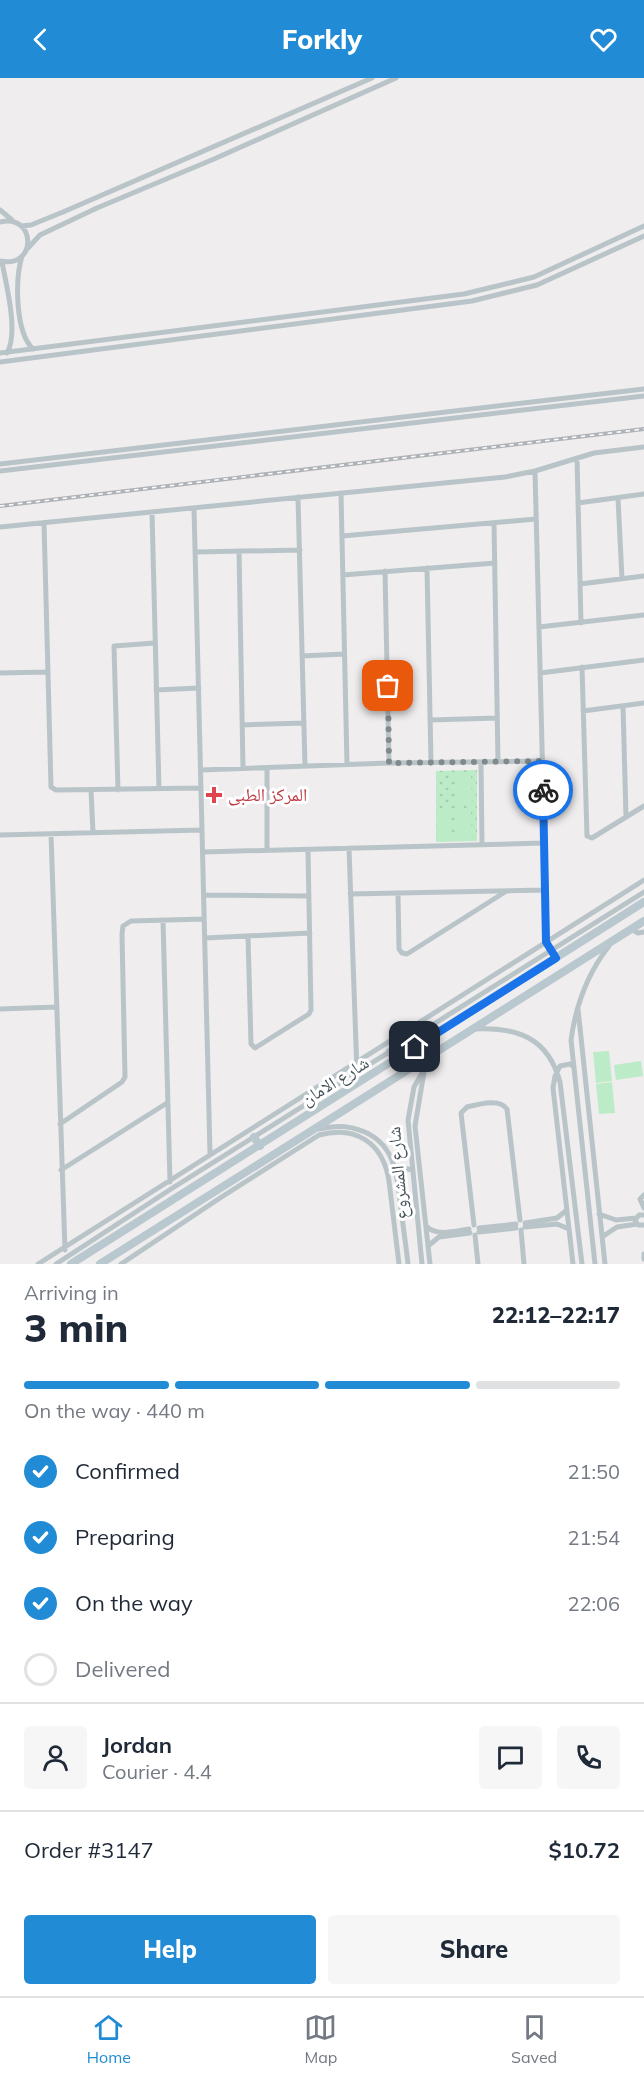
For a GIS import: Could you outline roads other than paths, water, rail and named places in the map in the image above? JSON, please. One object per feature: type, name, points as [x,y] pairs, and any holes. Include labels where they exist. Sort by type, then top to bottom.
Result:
[{"type":"street","points":[[21,226],[34,224],[94,199],[372,78]]},
{"type":"street","points":[[7,353],[12,334],[7,284],[1,262],[14,261],[22,256],[40,235],[97,208],[396,78]]},
{"type":"street","points":[[94,199],[97,208]]},
{"type":"street","points":[[0,210],[21,226],[28,238],[28,248]]},
{"type":"street","points":[[0,222],[13,221]]},
{"type":"street","points":[[0,353],[455,295],[534,277],[644,226]]},
{"type":"street","points":[[0,362],[465,303],[544,283],[644,236]]},
{"type":"street","points":[[22,256],[17,282],[22,331],[26,341],[33,349]]},
{"type":"street","points":[[484,289],[486,298]]},
{"type":"street","points":[[97,341],[98,350]]},
{"type":"street","points":[[0,464],[644,389]]},
{"type":"street","points":[[0,471],[644,396]]},
{"type":"street","points":[[0,527],[505,477],[535,471],[594,453],[644,447]]},
{"type":"street","points":[[577,458],[581,622]]},
{"type":"street","points":[[56,1264],[69,1261],[171,1189],[390,1052],[554,954],[546,942],[535,471]]},
{"type":"street","points":[[341,493],[347,765]]},
{"type":"street","points":[[578,503],[644,494]]},
{"type":"street","points":[[298,497],[305,766]]},
{"type":"street","points":[[618,498],[622,579]]},
{"type":"street","points":[[194,508],[210,1154]]},
{"type":"street","points":[[152,512],[159,789]]},
{"type":"street","points":[[342,536],[536,519]]},
{"type":"street","points":[[44,523],[51,787],[56,790],[201,788]]},
{"type":"street","points":[[494,523],[498,762]]},
{"type":"street","points":[[196,552],[300,550]]},
{"type":"street","points":[[239,551],[243,768]]},
{"type":"street","points":[[343,575],[495,563]]},
{"type":"street","points":[[427,568],[431,763]]},
{"type":"street","points":[[385,572],[389,763]]},
{"type":"street","points":[[580,584],[644,576]]},
{"type":"street","points":[[539,627],[644,615]]},
{"type":"street","points":[[118,790],[114,646],[155,643]]},
{"type":"street","points":[[302,656],[345,654]]},
{"type":"street","points":[[540,673],[644,660]]},
{"type":"street","points":[[582,667],[587,836],[592,838],[644,806]]},
{"type":"street","points":[[0,673],[48,672]]},
{"type":"street","points":[[156,690],[199,688]]},
{"type":"street","points":[[583,711],[644,704]]},
{"type":"street","points":[[623,706],[626,818]]},
{"type":"street","points":[[430,720],[497,718]]},
{"type":"street","points":[[242,725],[304,723]]},
{"type":"street","points":[[201,770],[389,763],[542,761]]},
{"type":"street","points":[[482,762],[482,845]]},
{"type":"street","points":[[267,768],[267,850]]},
{"type":"street","points":[[91,790],[93,833]]},
{"type":"street","points":[[0,835],[202,830]]},
{"type":"street","points":[[51,834],[65,1248],[69,1261]]},
{"type":"street","points":[[203,852],[544,843]]},
{"type":"street","points":[[349,848],[357,1073]]},
{"type":"street","points":[[248,936],[251,1044],[255,1048],[309,1014],[312,1006],[308,850]]},
{"type":"street","points":[[38,1264],[644,880]]},
{"type":"street","points":[[351,894],[545,890]]},
{"type":"street","points":[[398,894],[399,946],[402,953],[407,954],[507,891]]},
{"type":"street","points":[[638,902],[644,892]]},
{"type":"street","points":[[204,895],[309,896]]},
{"type":"street","name":"شارع الامان","points":[[69,1261],[260,1146],[395,1060],[554,954],[638,902]]},
{"type":"street","points":[[60,1124],[124,1080],[122,930],[125,923],[204,919]]},
{"type":"street","points":[[163,920],[171,1189]]},
{"type":"street","name":"شارع الامان","points":[[100,1264],[644,921]]},
{"type":"street","points":[[632,929],[638,933],[644,932]]},
{"type":"street","points":[[205,938],[310,933]]},
{"type":"street","points":[[578,1005],[605,1263],[595,1264],[571,1040],[578,1005],[591,971],[612,942]]},
{"type":"street","points":[[0,1009],[57,1007]]},
{"type":"street","points":[[474,1029],[500,1028],[520,1033],[542,1047],[557,1070],[582,1264]]},
{"type":"street","points":[[390,1052],[395,1060]]},
{"type":"street","name":"شارع المشروع","points":[[423,1264],[408,1131],[409,1109],[414,1087],[438,1052]]},
{"type":"street","points":[[573,1264],[554,1088],[557,1070],[565,1064],[574,1067]]},
{"type":"street","points":[[425,1068],[415,1126],[430,1264]]},
{"type":"street","points":[[478,1264],[461,1113],[466,1107],[498,1102],[504,1104],[507,1109],[525,1264]]},
{"type":"street","points":[[62,1170],[167,1103]]},
{"type":"street","name":"شارع المشروع","points":[[314,1130],[340,1125],[366,1132],[384,1147],[392,1158],[396,1172],[408,1264]]},
{"type":"street","points":[[121,1264],[319,1135],[331,1132],[355,1135],[366,1140],[383,1158],[388,1175],[399,1264]]},
{"type":"street","points":[[254,1137],[260,1146]]},
{"type":"street","points":[[396,1172],[404,1168],[412,1170]]},
{"type":"street","points":[[586,1184],[596,1182]]},
{"type":"street","points":[[644,1194],[640,1199],[644,1208]]},
{"type":"street","points":[[415,1203],[423,1202]]},
{"type":"street","points":[[426,1226],[439,1233],[520,1225],[557,1218],[567,1210]]},
{"type":"street","points":[[599,1214],[616,1220],[636,1221],[640,1226],[644,1225]]},
{"type":"street","points":[[602,1237],[617,1227],[636,1221],[639,1215],[644,1215]]},
{"type":"street","points":[[520,1225],[556,1224],[569,1229]]},
{"type":"street","points":[[428,1246],[439,1237],[474,1230]]},
{"type":"street","points":[[570,1243],[579,1242]]},
{"type":"street","points":[[398,1255],[406,1253]]},
{"type":"street","points":[[644,1254],[644,1259]]},
{"type":"railway","points":[[0,506],[644,429]]},
{"type":"place","name":"المركز الطبى","points":[[214,795]]}]
